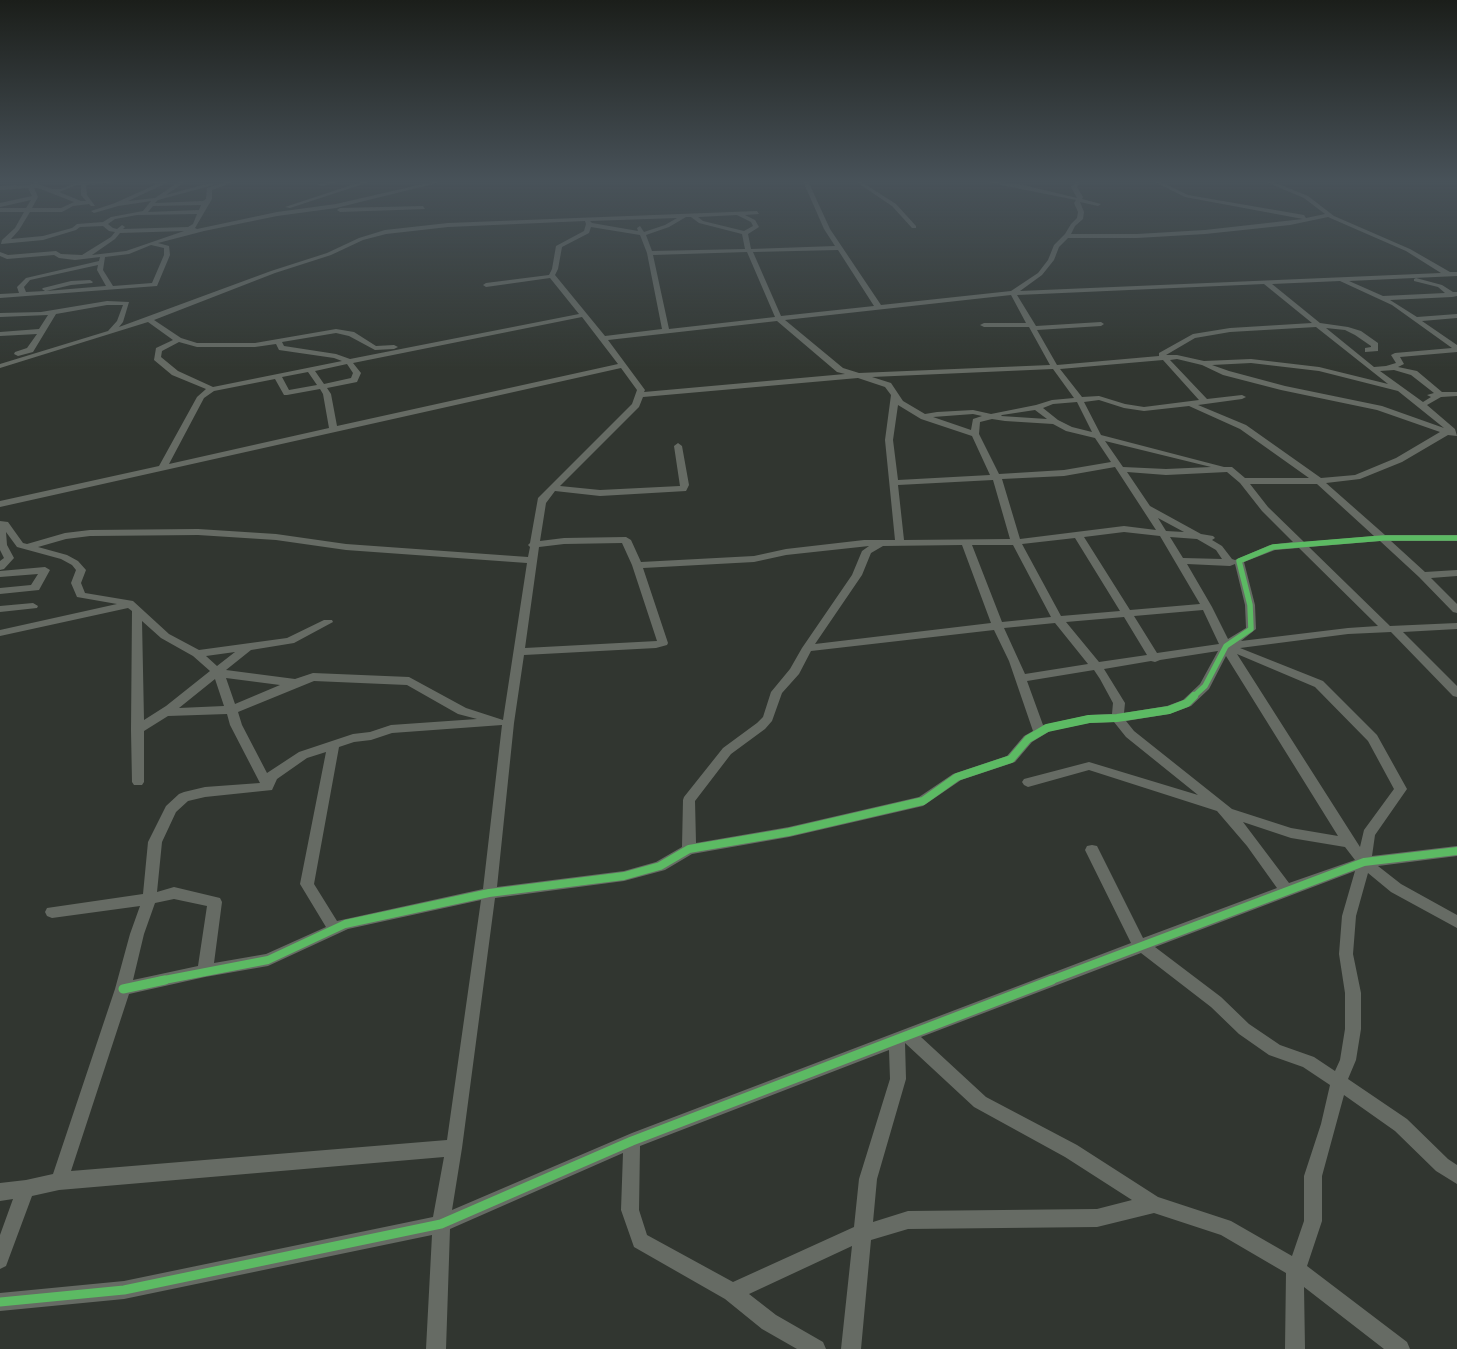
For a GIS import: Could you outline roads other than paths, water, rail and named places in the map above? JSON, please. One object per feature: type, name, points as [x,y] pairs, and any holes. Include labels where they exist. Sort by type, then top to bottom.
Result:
[{"type":"street","points":[[27,266],[37,244]]},
{"type":"street","points":[[58,273],[103,244]]},
{"type":"street","points":[[0,254],[7,257],[56,253],[59,256],[79,258],[127,253],[149,244],[166,247],[167,255],[155,285],[23,296],[0,296]]},
{"type":"street","points":[[2,363],[148,320],[287,267],[329,254],[351,244]]},
{"type":"street","points":[[551,276],[555,268],[559,246],[562,244]]},
{"type":"street","points":[[647,244],[666,332]]},
{"type":"street","points":[[747,244],[779,318],[840,370],[888,385],[904,407],[924,417],[975,434]]},
{"type":"street","points":[[838,244],[879,308]]},
{"type":"street","points":[[1013,293],[1040,274],[1058,244]]},
{"type":"street","points":[[1394,244],[1408,250],[1446,274]]},
{"type":"street","points":[[650,254],[841,248]]},
{"type":"street","points":[[104,256],[100,263],[100,270],[105,280],[113,287]]},
{"type":"street","points":[[23,296],[20,287],[28,280],[100,263]]},
{"type":"street","points":[[603,338],[1013,293],[1457,274]]},
{"type":"street","points":[[486,285],[551,276]]},
{"type":"street","points":[[436,1349],[441,1224],[454,1148],[489,893],[503,722],[520,652],[533,545],[542,500],[636,405],[641,395],[639,385],[584,314],[551,276]]},
{"type":"street","points":[[1400,276],[1434,283],[1455,296]]},
{"type":"street","points":[[1340,278],[1383,298],[1457,349]]},
{"type":"street","points":[[23,296],[50,289],[54,286],[105,280]]},
{"type":"street","points":[[1264,282],[1372,369],[1422,405],[1453,434]]},
{"type":"street","points":[[76,291],[82,283]]},
{"type":"street","points":[[112,302],[113,287]]},
{"type":"street","points":[[1013,293],[1034,326],[1055,367],[1079,399],[1098,436],[1164,534],[1207,607],[1226,646],[1349,843],[1364,862],[1396,888],[1457,922]]},
{"type":"street","points":[[1383,298],[1455,296]]},
{"type":"street","points":[[4,315],[53,313],[112,302],[127,303],[120,322],[110,332]]},
{"type":"street","points":[[4,315],[14,308]]},
{"type":"street","points":[[2,363],[30,350],[53,313]]},
{"type":"street","points":[[163,467],[201,397],[212,389],[584,314]]},
{"type":"street","points":[[1415,319],[1457,316]]},
{"type":"street","points":[[148,320],[178,340],[197,344],[255,345],[336,331],[351,334],[375,348],[413,349]]},
{"type":"street","points":[[984,325],[1101,324]]},
{"type":"street","points":[[1205,402],[1164,358],[1164,352],[1178,347],[1193,336],[1230,330],[1319,325],[1346,328],[1375,345],[1375,349],[1352,351]]},
{"type":"street","points":[[0,334],[43,331]]},
{"type":"street","points":[[178,340],[159,350],[157,358],[175,373],[212,389]]},
{"type":"street","points":[[277,340],[282,348],[323,353],[348,362],[357,372],[354,380],[287,394],[277,376]]},
{"type":"street","points":[[1368,350],[1389,354],[1457,349]]},
{"type":"street","points":[[1385,368],[1400,364],[1389,354]]},
{"type":"street","points":[[641,395],[862,376],[1055,367],[1185,358],[1226,373],[1284,388],[1379,408],[1453,434]]},
{"type":"street","points":[[1200,362],[1251,361],[1319,369],[1398,389]]},
{"type":"street","points":[[0,504],[622,365]]},
{"type":"street","points":[[310,369],[327,394],[334,430]]},
{"type":"street","points":[[1372,369],[1405,369],[1414,372],[1434,387],[1439,393],[1438,395]]},
{"type":"street","points":[[895,394],[889,440],[900,543]]},
{"type":"street","points":[[1410,397],[1457,394]]},
{"type":"street","points":[[1422,405],[1438,395]]},
{"type":"street","points":[[1242,396],[1190,404],[1144,408],[1124,406],[1099,398],[1052,402],[1037,407],[1001,413],[976,421],[975,434],[997,479],[1016,542],[1029,561],[1058,619],[1097,667],[1119,704],[1117,718],[1130,734],[1226,812],[1291,833],[1349,843]]},
{"type":"street","points":[[1190,404],[1243,427],[1319,481],[1423,575],[1457,610]]},
{"type":"street","points":[[1037,407],[1055,422],[1069,429],[1229,469],[1243,481],[1265,509],[1457,694]]},
{"type":"street","points":[[924,417],[958,412],[1055,422]]},
{"type":"street","points":[[1243,481],[1319,481],[1369,474],[1453,434]]},
{"type":"street","points":[[553,488],[600,493],[683,489],[685,485],[678,446]]},
{"type":"street","points":[[894,483],[997,479],[1118,467],[1166,472],[1229,469]]},
{"type":"street","points":[[123,989],[205,971],[268,960],[334,928],[489,893],[624,876],[660,866],[690,849],[789,832],[923,801],[957,777],[1011,759],[1028,739],[1039,731],[1089,719],[1117,718],[1169,710],[1187,703],[1205,686],[1226,646],[1251,629],[1250,605],[1234,562],[1219,548],[1146,507]]},
{"type":"street","points":[[0,567],[9,558],[2,544],[0,524],[5,524],[20,545],[64,558],[75,564],[81,570],[76,583],[81,596],[129,603],[164,636],[197,654],[218,672],[236,725],[268,787]]},
{"type":"street","points":[[637,565],[754,559],[808,549],[882,543],[1016,542],[1124,529],[1210,538]]},
{"type":"street","points":[[27,548],[65,536],[90,533],[198,532],[276,536],[346,548],[531,560]]},
{"type":"street","points":[[1078,534],[1154,659]]},
{"type":"street","points":[[1180,561],[1234,562],[1273,547],[1383,538],[1457,538]]},
{"type":"street","points":[[520,652],[662,644],[662,638],[637,565],[626,540],[564,541],[533,545]]},
{"type":"street","points":[[966,542],[998,627],[1021,678],[1039,731]]},
{"type":"street","points":[[690,849],[689,800],[727,751],[761,726],[768,718],[777,692],[795,671],[807,648],[857,575],[867,551],[882,543]]},
{"type":"street","points":[[0,574],[45,570],[35,588],[0,590]]},
{"type":"street","points":[[1423,575],[1457,573]]},
{"type":"street","points":[[16,608],[26,588]]},
{"type":"street","points":[[0,609],[33,606]]},
{"type":"street","points":[[807,648],[1058,619],[1207,607]]},
{"type":"street","points":[[0,633],[133,608]]},
{"type":"street","points":[[133,608],[138,782]]},
{"type":"street","points":[[197,654],[290,641],[328,622]]},
{"type":"street","points":[[1021,678],[1154,659],[1226,646],[1391,629],[1457,626]]},
{"type":"street","points":[[1226,646],[1319,684],[1373,738],[1401,789],[1369,834],[1364,862],[1349,916],[1346,954],[1353,993],[1353,1030],[1348,1060],[1339,1082],[1330,1124],[1313,1176],[1313,1221],[1302,1258],[1295,1268],[1295,1349]]},
{"type":"street","points":[[137,730],[165,712],[248,647]]},
{"type":"street","points":[[218,672],[296,683]]},
{"type":"street","points":[[165,712],[231,710],[313,677],[409,681],[462,711],[503,722]]},
{"type":"street","points":[[268,787],[272,776],[303,755],[333,745],[392,729],[503,722]]},
{"type":"street","points":[[333,745],[307,884],[334,928]]},
{"type":"street","points":[[1028,782],[1089,766],[1222,808],[1252,842],[1286,890]]},
{"type":"street","points":[[59,1181],[123,989],[148,899],[155,842],[171,809],[184,797],[204,792],[268,787]]},
{"type":"street","points":[[1092,850],[1141,945],[1216,1002],[1244,1029],[1275,1050],[1308,1062],[1401,1125],[1442,1164],[1457,1175]]},
{"type":"street","points":[[0,1302],[124,1290],[441,1224],[632,1142],[1286,890],[1364,862],[1457,851]]},
{"type":"street","points":[[52,912],[148,899],[174,893],[215,902],[205,971]]},
{"type":"street","points":[[902,1037],[980,1102],[1071,1151],[1154,1204],[1225,1227],[1295,1268],[1400,1349]]},
{"type":"street","points":[[851,1349],[868,1179],[898,1079],[902,1037]]},
{"type":"street","points":[[632,1142],[630,1210],[640,1240],[732,1292],[769,1322],[816,1349]]},
{"type":"street","points":[[0,1192],[26,1189],[59,1181],[454,1148]]},
{"type":"street","points":[[0,1260],[26,1189]]},
{"type":"street","points":[[732,1292],[804,1257],[862,1234],[908,1220],[1097,1218],[1154,1204]]}]
